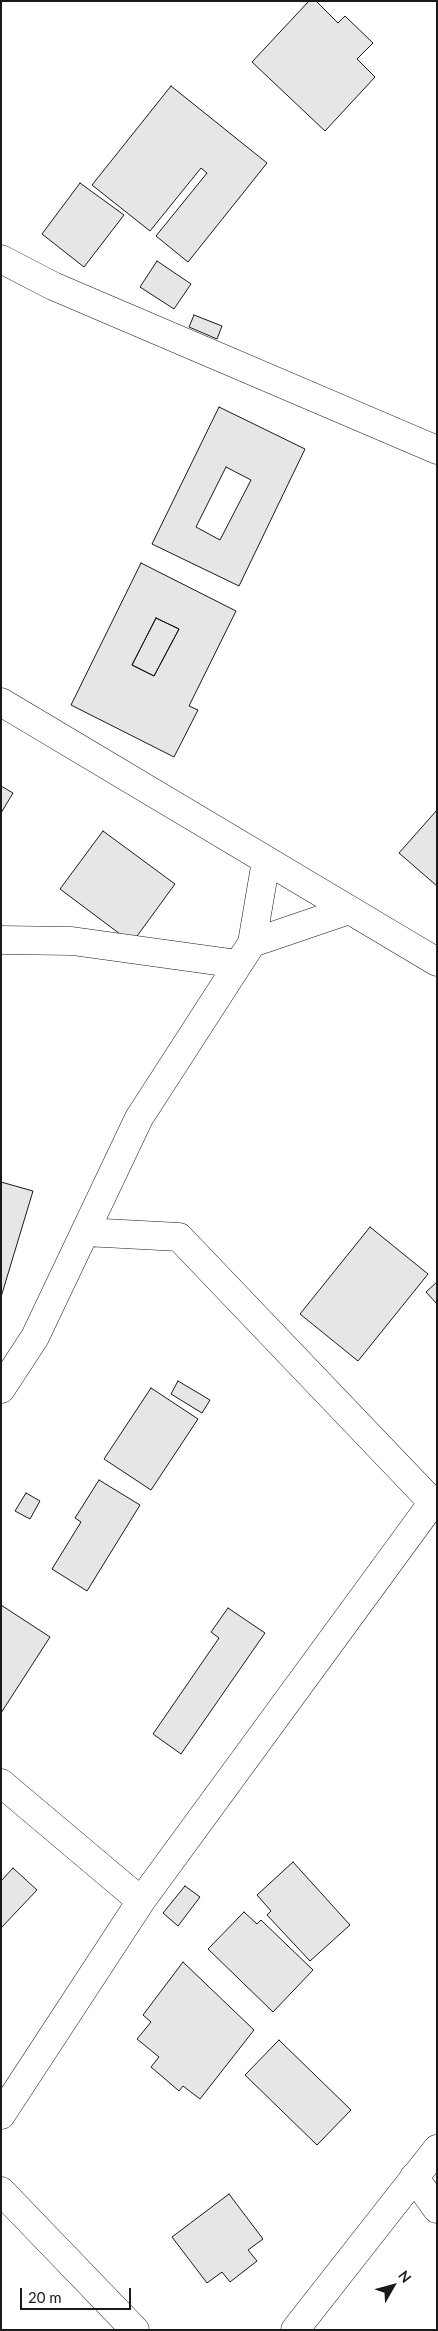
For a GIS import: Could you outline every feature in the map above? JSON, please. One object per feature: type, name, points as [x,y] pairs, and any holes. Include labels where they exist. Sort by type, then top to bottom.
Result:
[{"type":"street","points":[[1,259],[53,286],[437,450]]},
{"type":"street","points":[[1,702],[437,962]]},
{"type":"street","points":[[1,1389],[35,1337],[139,1118],[245,954],[266,861]]},
{"type":"street","points":[[1,940],[72,941],[245,954],[349,910]]},
{"type":"street","points":[[1,2115],[142,1901],[435,1504],[179,1237],[85,1232]]},
{"type":"street","points":[[1,1783],[142,1901]]},
{"type":"street","points":[[295,2330],[437,2149]]},
{"type":"street","points":[[414,2177],[437,2210]]},
{"type":"street","points":[[1,2191],[135,2330]]},
{"type":"building","points":[[309,1],[316,1],[338,23],[345,16],[373,43],[357,59],[375,77],[325,131],[252,62]]},
{"type":"building","points":[[171,86],[267,163],[188,262],[156,236],[207,173],[201,168],[150,231],[92,185]]},
{"type":"building","points":[[80,183],[124,215],[84,267],[42,234]]},
{"type":"building","points":[[157,261],[191,284],[174,309],[140,287]]},
{"type":"building","points":[[194,315],[222,326],[217,339],[189,327]]},
{"type":"building","points":[[219,407],[305,449],[239,586],[152,544]],"holes":[[[226,467],[251,480],[220,540],[196,527]]]},
{"type":"building","points":[[141,563],[236,611],[189,706],[198,710],[174,757],[71,705]],"holes":[[[156,618],[179,629],[154,676],[132,665]]]},
{"type":"building","points":[[156,618],[179,629],[154,676],[132,665]]},
{"type":"building","points":[[1,786],[13,793],[1,813]]},
{"type":"building","points":[[437,810],[437,886],[399,853]]},
{"type":"building","points":[[103,831],[175,884],[132,943],[60,889]]},
{"type":"building","points":[[1,1182],[33,1191],[1,1297]]},
{"type":"building","points":[[370,1227],[428,1274],[358,1361],[300,1314]]},
{"type":"building","points":[[437,1282],[437,1304],[426,1292]]},
{"type":"building","points":[[178,1381],[210,1400],[202,1413],[171,1394]]},
{"type":"building","points":[[151,1388],[198,1419],[151,1490],[104,1459]]},
{"type":"building","points":[[99,1480],[140,1505],[87,1591],[52,1569],[81,1522],[75,1518]]},
{"type":"building","points":[[26,1493],[40,1501],[30,1519],[15,1511]]},
{"type":"building","points":[[1,1605],[50,1637],[1,1713]]},
{"type":"building","points":[[228,1608],[265,1633],[181,1754],[153,1734],[219,1638],[211,1632]]},
{"type":"building","points":[[293,1862],[350,1925],[310,1961],[267,1915],[271,1911],[257,1895]]},
{"type":"building","points":[[13,1868],[37,1890],[1,1928],[1,1881]]},
{"type":"building","points":[[185,1886],[200,1897],[178,1926],[163,1913]]},
{"type":"building","points":[[244,1912],[257,1924],[261,1920],[313,1970],[273,2012],[208,1949]]},
{"type":"building","points":[[183,1962],[254,2030],[200,2099],[183,2086],[179,2091],[151,2067],[159,2057],[137,2039],[151,2022],[143,2015]]},
{"type":"building","points":[[279,2040],[351,2110],[317,2145],[245,2075]]},
{"type":"building","points":[[229,2194],[263,2239],[248,2250],[257,2261],[230,2282],[222,2272],[207,2283],[172,2237]]}]
